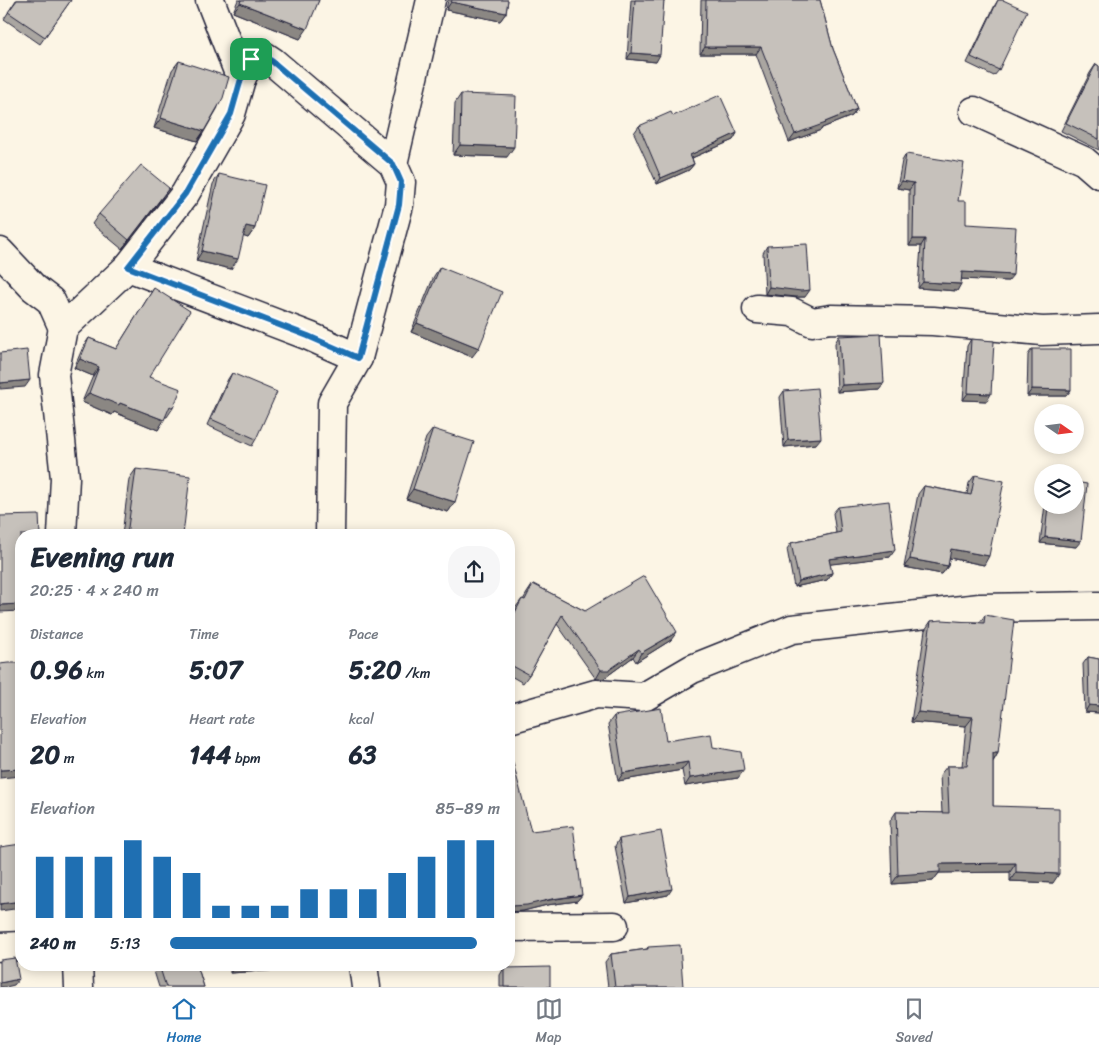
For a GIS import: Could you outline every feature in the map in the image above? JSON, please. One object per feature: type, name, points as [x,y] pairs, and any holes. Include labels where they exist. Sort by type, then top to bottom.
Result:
[{"type":"street","points":[[210,0],[241,79]]},
{"type":"street","points":[[393,164],[430,0]]},
{"type":"street","points":[[63,328],[128,267],[185,194],[231,114],[241,79],[251,59],[264,56],[281,68],[393,164],[401,182],[399,205],[358,358],[332,403],[330,529]]},
{"type":"street","points":[[974,112],[1084,161],[1099,174]]},
{"type":"street","points":[[0,252],[34,288],[51,300],[63,328],[54,375],[65,478],[62,529]]},
{"type":"street","points":[[128,267],[308,336],[358,358]]},
{"type":"street","points":[[756,309],[792,312],[812,322],[831,319],[933,321],[1042,331],[1099,329]]},
{"type":"street","points":[[515,717],[596,694],[644,697],[692,669],[792,629],[980,608],[1099,606]]},
{"type":"street","points":[[515,927],[614,926]]},
{"type":"street","points":[[0,947],[15,946]]},
{"type":"street","points":[[78,971],[79,987]]},
{"type":"street","points":[[364,971],[366,987]]},
{"type":"building","points":[[17,0],[71,0],[45,37],[8,12]]},
{"type":"building","points":[[241,0],[319,0],[307,29],[240,3]]},
{"type":"building","points":[[452,0],[508,0],[506,13],[451,2]]},
{"type":"building","points":[[635,0],[664,0],[660,55],[631,53]]},
{"type":"building","points":[[706,0],[820,0],[833,49],[857,109],[795,134],[761,47],[705,47]]},
{"type":"building","points":[[998,0],[1003,0],[1027,11],[999,70],[971,57]]},
{"type":"building","points":[[179,61],[229,77],[223,98],[204,131],[161,118]]},
{"type":"building","points":[[1096,64],[1099,66],[1099,139],[1066,123]]},
{"type":"building","points":[[461,94],[516,96],[514,147],[460,145]]},
{"type":"building","points":[[720,95],[737,133],[690,155],[694,164],[661,178],[639,126],[671,112],[673,116]]},
{"type":"building","points":[[906,154],[964,163],[958,201],[966,201],[966,224],[1016,227],[1013,275],[962,272],[961,284],[923,282],[925,239],[913,239],[914,183],[902,181]]},
{"type":"building","points":[[141,165],[169,188],[129,240],[99,214]]},
{"type":"building","points":[[219,174],[265,185],[255,228],[246,226],[238,259],[202,251]]},
{"type":"building","points":[[807,244],[810,290],[801,291],[769,287],[767,246]]},
{"type":"building","points":[[440,267],[502,292],[479,348],[417,323]]},
{"type":"building","points":[[154,288],[190,311],[149,377],[181,389],[173,408],[170,406],[164,420],[89,393],[99,367],[80,359],[89,338],[116,349]]},
{"type":"building","points":[[881,334],[884,383],[842,385],[839,336]]},
{"type":"building","points":[[971,339],[994,341],[991,394],[968,393]]},
{"type":"building","points":[[1032,349],[1071,349],[1071,390],[1032,389]]},
{"type":"building","points":[[27,350],[30,380],[0,383],[0,353]]},
{"type":"building","points":[[232,373],[277,392],[256,439],[211,419]]},
{"type":"building","points":[[817,388],[821,438],[788,440],[784,391]]},
{"type":"building","points":[[433,429],[474,442],[455,502],[413,489]]},
{"type":"building","points":[[136,469],[190,476],[184,529],[128,529]]},
{"type":"building","points":[[975,475],[1004,481],[989,556],[951,549],[948,566],[910,559],[924,486],[971,495]]},
{"type":"building","points":[[1084,484],[1087,484],[1084,512]]},
{"type":"building","points":[[889,501],[895,550],[829,559],[832,573],[799,581],[791,543],[841,532],[838,507]]},
{"type":"building","points":[[1047,514],[1084,514],[1081,541],[1045,537]]},
{"type":"building","points":[[39,515],[40,529],[15,529],[15,604],[0,605],[0,516]]},
{"type":"building","points":[[644,576],[677,632],[641,653],[639,649],[609,670],[601,670],[562,615],[529,675],[515,667],[515,612],[522,599],[525,600],[533,584],[585,611]]},
{"type":"building","points":[[985,615],[1014,620],[998,753],[993,753],[993,806],[1059,808],[1059,874],[1016,872],[1016,863],[940,864],[940,872],[898,875],[896,812],[949,813],[947,766],[967,766],[973,717],[918,712],[931,621],[984,623]]},
{"type":"building","points":[[1088,657],[1099,659],[1099,706],[1089,705]]},
{"type":"building","points":[[15,663],[15,769],[0,770],[0,664]]},
{"type":"building","points":[[661,708],[666,741],[711,734],[713,747],[741,752],[744,770],[690,778],[688,762],[623,773],[614,716]]},
{"type":"building","points":[[515,770],[531,831],[573,826],[582,895],[515,906]]},
{"type":"building","points":[[661,831],[672,889],[630,897],[619,839]]},
{"type":"building","points":[[15,845],[15,902],[0,904],[0,847]]},
{"type":"building","points":[[680,945],[683,987],[615,987],[611,954],[648,949],[648,947]]},
{"type":"building","points":[[15,958],[15,971],[17,971],[19,979],[0,983],[0,960]]},
{"type":"building","points":[[550,967],[550,987],[504,987],[504,971],[515,971],[515,968]]},
{"type":"building","points":[[161,971],[199,971],[204,987],[166,987]]},
{"type":"route","points":[[264,56],[273,62],[393,164],[401,182],[399,205],[358,358],[308,336],[128,267],[185,194],[231,114],[241,79],[251,59],[264,56]]}]
